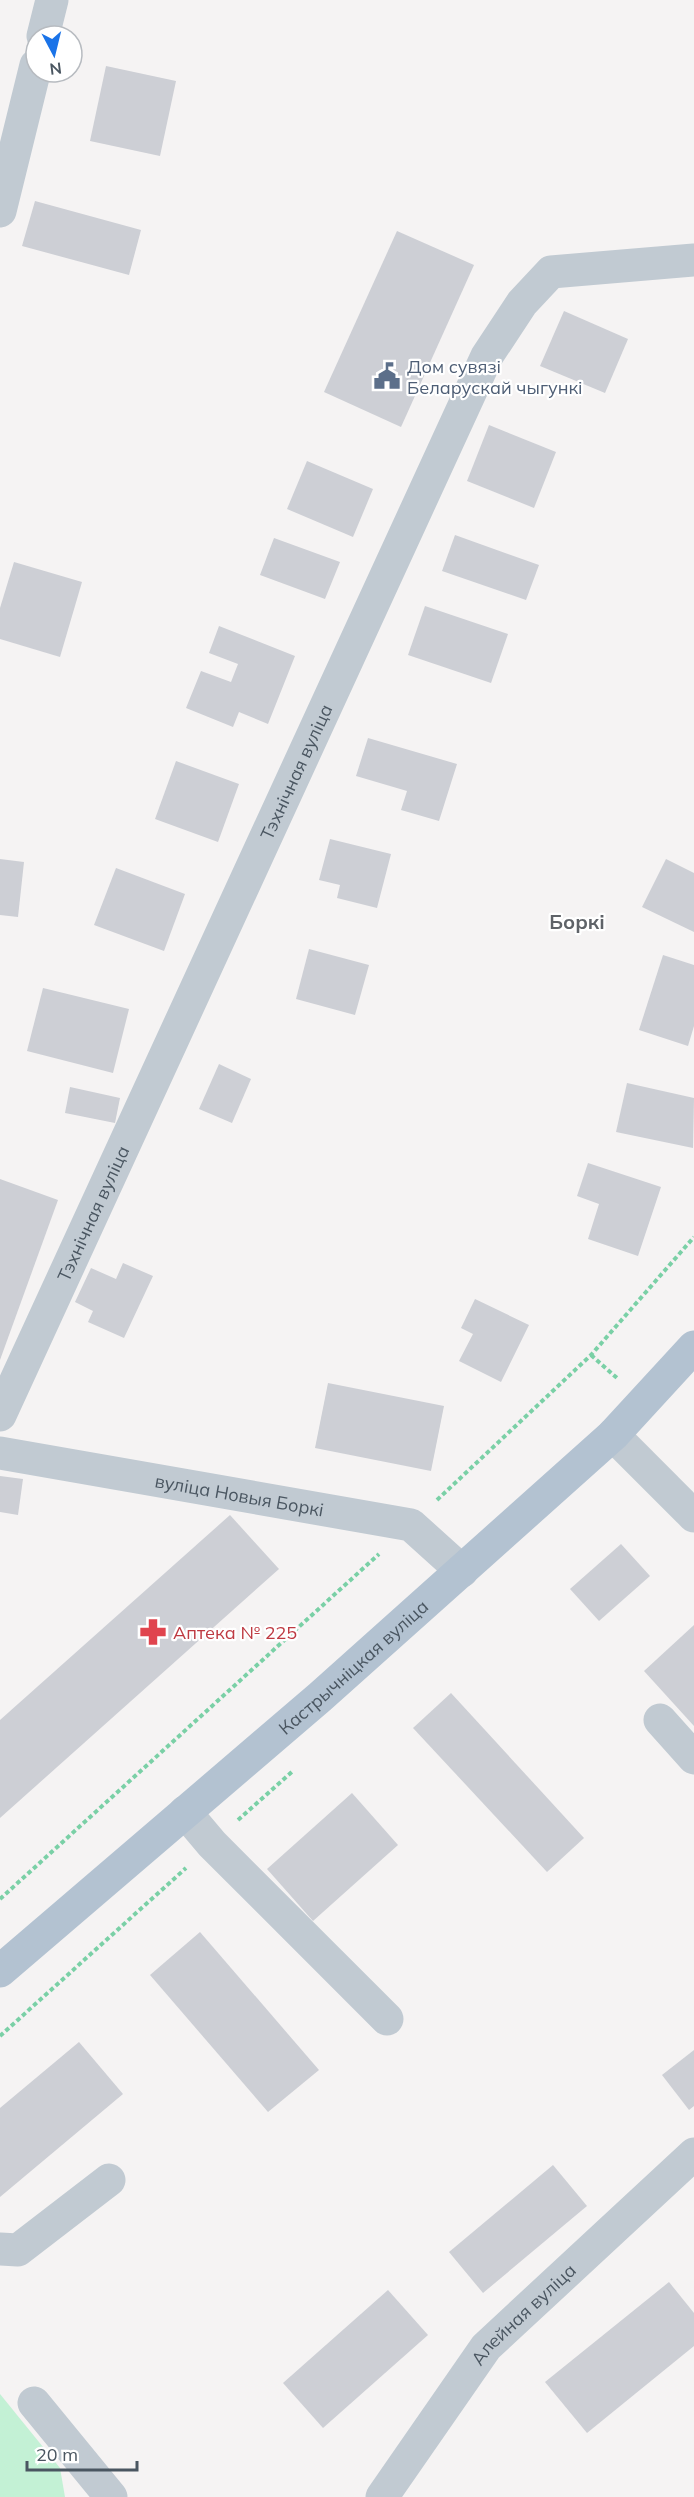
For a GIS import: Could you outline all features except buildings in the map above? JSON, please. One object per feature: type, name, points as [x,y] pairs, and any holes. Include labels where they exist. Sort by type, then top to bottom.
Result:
[{"type":"main road","name":"Кастрычніцкая вуліца","points":[[0,1971],[462,1571],[613,1435],[694,1347]]},
{"type":"street","points":[[46,24],[52,0]]},
{"type":"street","points":[[0,211],[31,84]]},
{"type":"street","name":"Тэхнічная вуліца","points":[[0,1415],[487,356],[522,303],[551,272],[694,260]]},
{"type":"street","points":[[613,1435],[694,1516]]},
{"type":"street","name":"вуліца Новыя Боркі","points":[[0,1453],[411,1524]]},
{"type":"street","points":[[411,1524],[462,1571]]},
{"type":"street","points":[[660,1720],[694,1758]]},
{"type":"street","points":[[185,1812],[212,1844],[387,2019]]},
{"type":"street","name":"Алейная вуліца","points":[[382,2497],[486,2347],[694,2154]]},
{"type":"street","points":[[0,2249],[18,2250],[109,2180]]},
{"type":"street","points":[[34,2403],[111,2497]]},
{"type":"path","points":[[0,1899],[411,1524],[591,1354],[694,1237]]},
{"type":"green space","points":[[0,2394],[60,2468],[65,2497],[0,2497]]},
{"type":"place","name":"Дом сувязі Беларускай чыгункі","points":[[387,376]]},
{"type":"place","name":"Аптека № 225","points":[[153,1632]]},
{"type":"district","name":"Боркі","points":[[577,921]]}]
